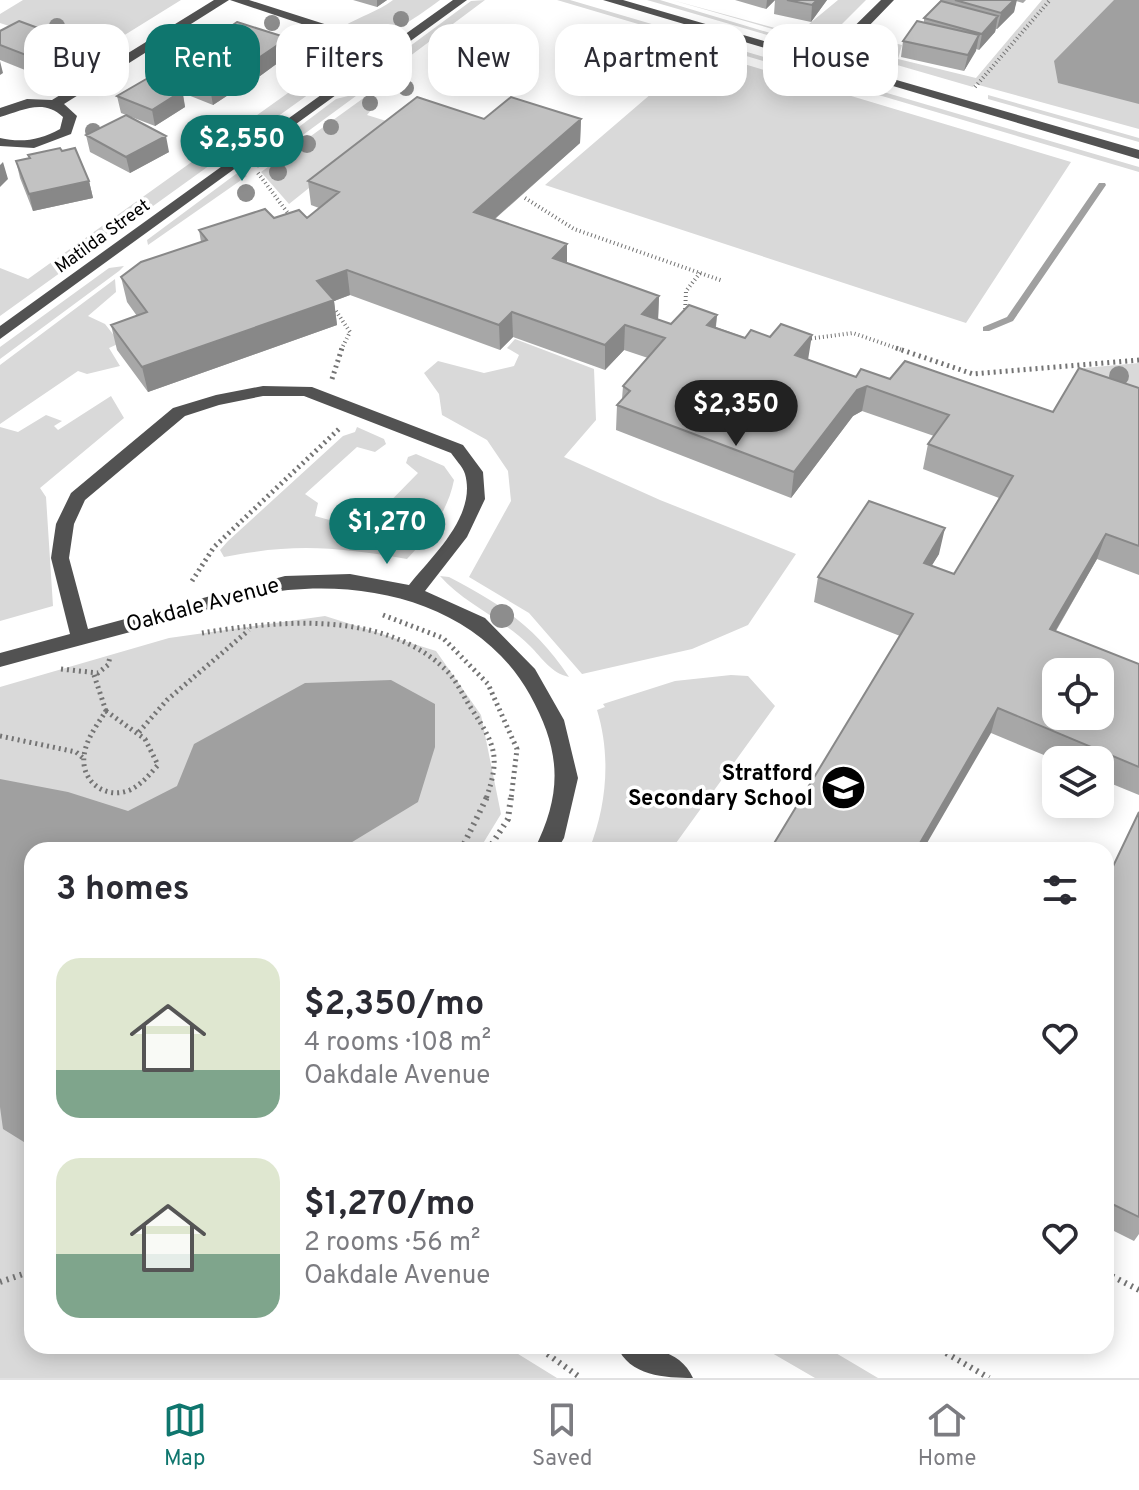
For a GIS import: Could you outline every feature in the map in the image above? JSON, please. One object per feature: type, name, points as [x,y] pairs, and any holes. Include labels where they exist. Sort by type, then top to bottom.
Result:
[{"type":"street","points":[[54,105],[223,0]]},
{"type":"street","points":[[236,0],[311,24]]},
{"type":"street","name":"Matilda Street","points":[[412,36],[461,0]]},
{"type":"street","points":[[609,0],[763,45]]},
{"type":"street","points":[[864,24],[888,0]]},
{"type":"street","points":[[898,84],[1139,155]]},
{"type":"street","name":"Matilda Street","points":[[0,334],[329,96]]},
{"type":"street","points":[[0,113],[28,103],[54,105],[66,110],[70,116],[66,131],[41,143],[0,142]]},
{"type":"street","points":[[81,638],[60,558],[65,524],[77,497],[179,412],[216,400],[263,391],[306,391],[457,449],[474,472],[476,499],[461,533],[413,593]]},
{"type":"street","name":"Oakdale Avenue","points":[[0,660],[285,583],[350,581],[413,593],[478,623],[528,674],[554,720],[568,778],[550,842]]},
{"type":"street","points":[[642,1354],[679,1378]]},
{"type":"path","points":[[962,103],[1050,0]]},
{"type":"path","points":[[243,158],[258,172],[292,218]]},
{"type":"path","points":[[525,198],[574,229],[723,281]]},
{"type":"path","points":[[686,315],[682,300],[687,284],[700,273]]},
{"type":"path","points":[[327,400],[339,353],[350,332],[336,311]]},
{"type":"path","points":[[794,341],[853,333],[973,374],[1139,360]]},
{"type":"path","points":[[165,615],[203,567],[214,547],[358,411]]},
{"type":"path","points":[[377,613],[443,638],[488,684],[517,749],[508,819],[493,842]]},
{"type":"path","points":[[194,634],[257,627],[335,627],[384,633],[421,651],[455,680],[492,738],[496,756],[484,802],[468,842]]},
{"type":"path","points":[[139,732],[167,700],[243,632],[257,627]]},
{"type":"path","points":[[61,669],[81,676],[94,675],[112,657],[105,656],[120,651]]},
{"type":"path","points":[[46,674],[81,663]]},
{"type":"path","points":[[94,675],[106,711],[139,732],[154,750],[158,765],[148,782],[129,791],[103,792],[90,786],[83,772],[83,758],[92,728],[106,711]]},
{"type":"path","points":[[0,736],[76,752],[83,758]]},
{"type":"path","points":[[0,1282],[24,1274]]},
{"type":"path","points":[[1114,1277],[1139,1290]]},
{"type":"path","points":[[547,1354],[581,1378]]},
{"type":"path","points":[[948,1354],[989,1378]]},
{"type":"shaded area","points":[[23,0],[181,0],[129,32],[129,24],[24,24],[24,31],[0,23],[0,14]]},
{"type":"shaded area","points":[[393,0],[440,0],[404,24],[348,24]]},
{"type":"shaded area","points":[[485,0],[453,24],[440,24],[471,1]]},
{"type":"shaded area","points":[[557,0],[570,0],[652,24],[638,24]]},
{"type":"shaded area","points":[[647,0],[660,0],[740,24],[730,24]]},
{"type":"shaded area","points":[[672,0],[763,25],[763,26]]},
{"type":"shaded area","points":[[838,0],[866,0],[842,24],[809,24]]},
{"type":"shaded area","points":[[1042,0],[1139,0],[1139,129],[898,65],[898,59],[976,78]]},
{"type":"shaded area","points":[[1114,0],[1139,0],[1139,104],[1058,83],[1054,61]]},
{"type":"shaded area","points":[[747,26],[763,31],[763,34],[747,29]]},
{"type":"shaded area","points":[[428,33],[428,43],[412,55],[412,45]]},
{"type":"shaded area","points":[[747,52],[763,57],[763,61],[747,56]]},
{"type":"shaded area","points":[[747,65],[763,70],[763,96],[851,96],[1071,162],[966,323],[545,185],[649,96],[747,96]]},
{"type":"shaded area","points":[[988,95],[1139,138],[1139,142],[988,99]]},
{"type":"shaded area","points":[[284,96],[306,96],[0,316],[0,268],[28,279]]},
{"type":"shaded area","points":[[356,96],[258,168],[251,163],[336,99]]},
{"type":"shaded area","points":[[882,96],[897,96],[1139,167],[1139,172]]},
{"type":"shaded area","points":[[365,97],[378,102],[367,115],[396,124],[369,140],[289,204],[261,172]]},
{"type":"shaded area","points":[[240,171],[247,176],[148,245],[147,240]]},
{"type":"shaded area","points":[[124,266],[0,359],[0,347],[109,268]]},
{"type":"shaded area","points":[[115,279],[116,292],[88,316],[105,324],[120,343],[109,348],[120,366],[87,374],[78,371],[0,424],[0,365]]},
{"type":"shaded area","points":[[515,339],[594,369],[596,420],[564,457],[660,500],[796,554],[748,625],[692,649],[582,674],[529,613],[469,577],[511,501],[508,471],[487,440],[442,415],[439,394],[424,373],[438,361],[484,373],[514,366],[519,355],[507,348]]},
{"type":"shaded area","points":[[1139,363],[1139,413],[1070,389],[1084,368]]},
{"type":"shaded area","points":[[111,396],[124,418],[40,488],[46,497],[53,606],[0,621],[0,427],[18,432],[46,415],[62,421],[54,426],[58,430]]},
{"type":"shaded area","points":[[357,427],[384,439],[386,444],[375,452],[357,447],[305,494],[318,503],[315,516],[344,524],[369,523],[418,473],[406,463],[408,457],[416,454],[444,466],[454,480],[447,502],[430,532],[407,559],[316,548],[224,557],[220,550],[228,541],[343,436],[355,432]]},
{"type":"shaded area","points":[[440,576],[468,587],[516,618],[544,644],[569,677],[552,669],[519,636],[449,586]]},
{"type":"shaded area","points":[[325,616],[436,651],[481,715],[501,814],[484,842],[24,842],[24,1354],[518,1354],[557,1378],[0,1378],[0,687],[169,638]]},
{"type":"shaded area","points":[[748,676],[775,706],[677,842],[592,842],[600,816],[605,780],[604,745],[597,710],[605,707],[603,704],[675,681]]},
{"type":"shaded area","points":[[391,680],[435,704],[435,747],[418,802],[352,842],[24,842],[24,1142],[3,1129],[0,1107],[0,779],[68,792],[128,811],[177,786],[194,744],[305,683]]},
{"type":"shaded area","points":[[774,1354],[838,1354],[878,1378],[815,1378]]},
{"type":"building","points":[[787,0],[817,0],[812,5]]},
{"type":"building","points":[[955,0],[1014,0],[1001,13]]},
{"type":"building","points":[[941,1],[998,16],[982,34],[924,18]]},
{"type":"building","points":[[19,21],[27,24],[24,24],[24,54],[0,45],[0,31]]},
{"type":"building","points":[[917,21],[979,35],[968,55],[903,41]]},
{"type":"building","points":[[260,29],[276,34],[276,46],[260,57]]},
{"type":"building","points":[[145,80],[145,96],[174,96],[152,110],[117,96],[129,96],[129,89]]},
{"type":"building","points":[[417,97],[484,119],[511,97],[581,119],[474,212],[567,244],[553,258],[659,296],[642,314],[671,324],[689,305],[717,315],[707,325],[745,338],[751,330],[770,337],[781,324],[812,335],[795,355],[856,377],[861,369],[890,379],[905,361],[1053,412],[1079,368],[1139,388],[1139,546],[1106,534],[1050,629],[1139,664],[1139,767],[1114,757],[1114,746],[1089,746],[1051,730],[1114,730],[1114,658],[1042,658],[1042,726],[998,708],[921,842],[775,842],[913,614],[818,577],[869,501],[945,528],[924,563],[954,574],[1013,476],[928,444],[949,415],[867,386],[857,390],[794,472],[617,405],[630,391],[623,386],[665,338],[625,325],[605,345],[512,312],[499,325],[347,270],[317,281],[334,300],[142,367],[111,325],[147,312],[121,277],[141,262],[207,240],[199,230],[265,209],[274,218],[299,210],[307,218],[339,192],[308,181]]},
{"type":"building","points":[[126,115],[166,136],[126,157],[86,135]]},
{"type":"building","points":[[60,148],[62,151],[75,148],[89,181],[29,194],[16,161]]},
{"type":"building","points":[[1139,812],[1139,1217],[1114,1205],[1114,864]]},
{"type":"waterway","points":[[986,329],[1010,319],[1102,185]]},
{"type":"place","name":"Stratford Secondary School","points":[[844,787]]}]
